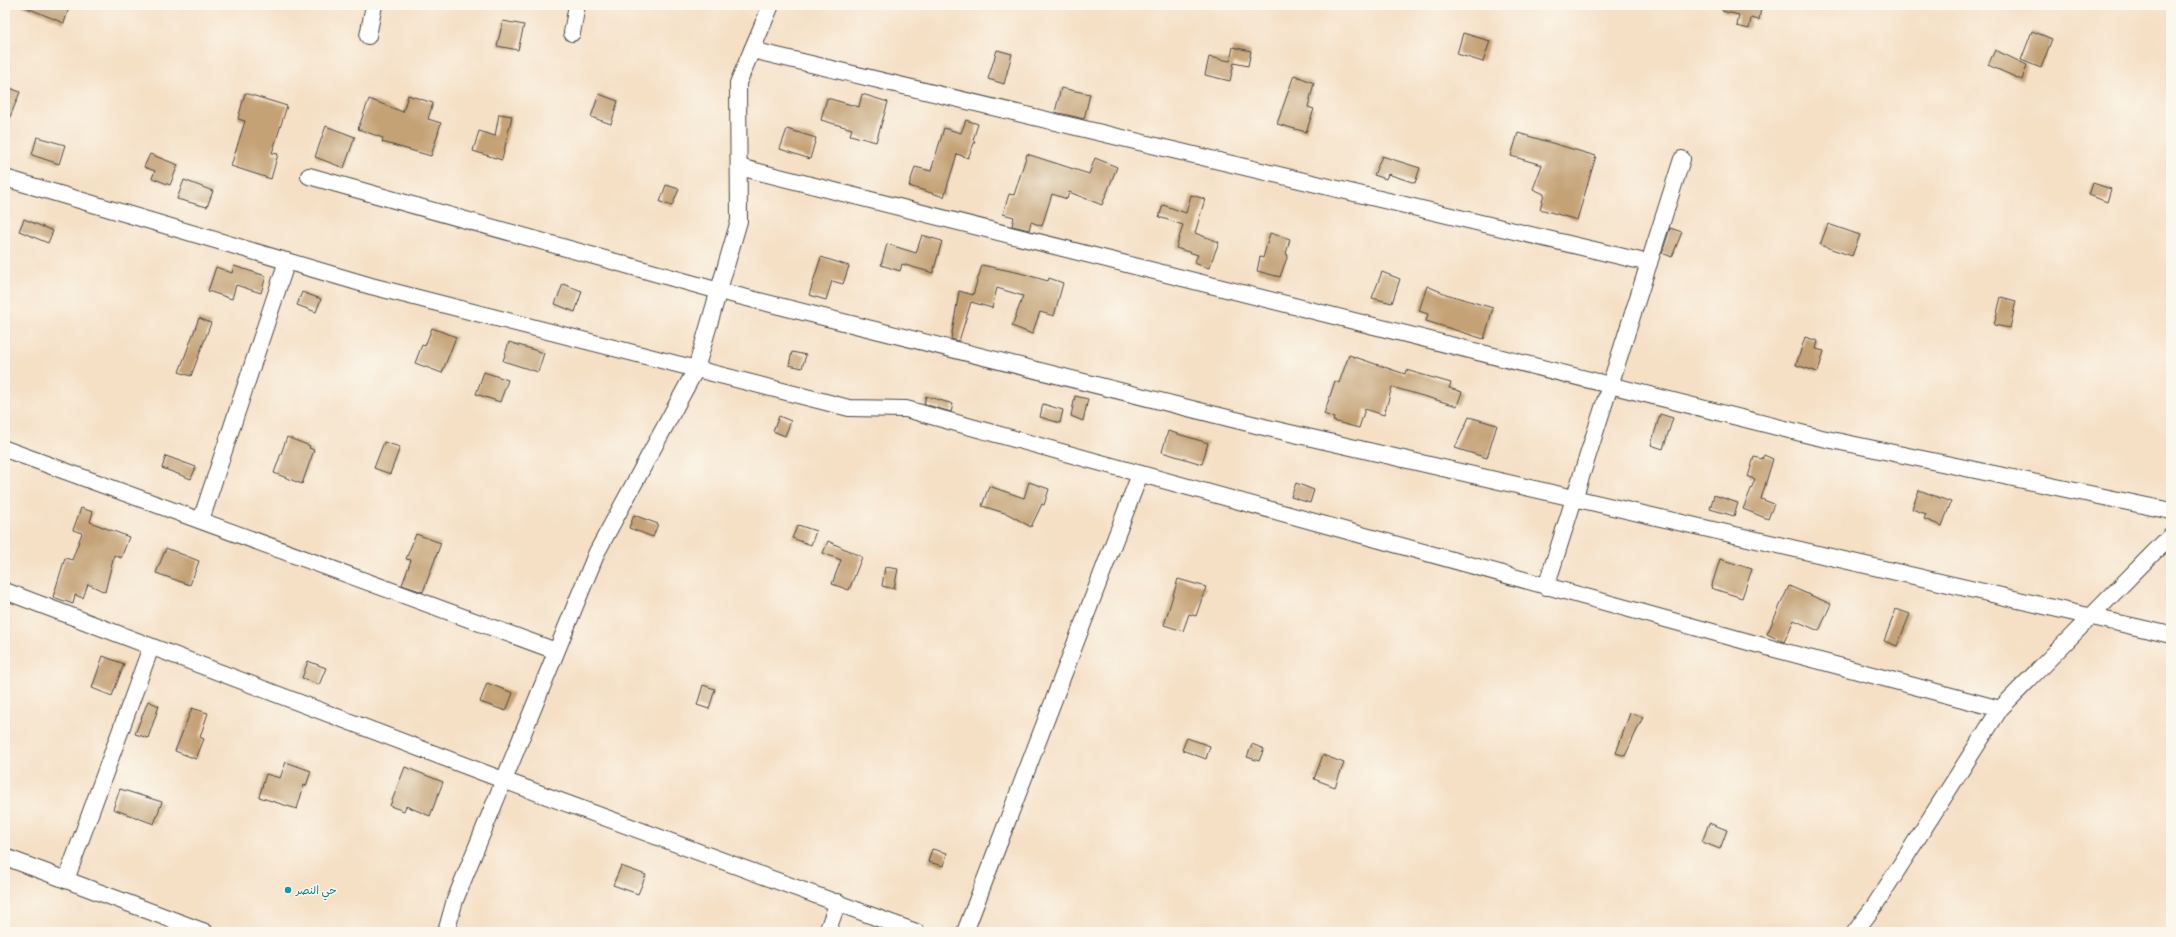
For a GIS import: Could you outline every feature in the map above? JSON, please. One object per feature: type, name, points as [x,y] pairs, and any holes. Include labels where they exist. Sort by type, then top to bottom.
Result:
[{"type":"street","points":[[368,36],[374,5]]},
{"type":"street","points":[[572,33],[577,5]]},
{"type":"street","points":[[446,932],[455,900],[597,552],[696,369],[739,221],[738,83],[771,5]]},
{"type":"street","points":[[752,50],[1649,263]]},
{"type":"street","points":[[1546,587],[1682,159]]},
{"type":"street","points":[[739,168],[1817,437],[2171,511]]},
{"type":"street","points":[[309,176],[719,291],[1268,428],[2171,635]]},
{"type":"street","points":[[5,178],[371,286],[849,408],[906,409],[1546,587],[2000,709]]},
{"type":"street","points":[[201,520],[287,261]]},
{"type":"street","points":[[5,449],[556,651]]},
{"type":"street","points":[[965,932],[1140,474]]},
{"type":"street","points":[[1854,932],[1875,905],[2000,709],[2171,535]]},
{"type":"street","points":[[5,591],[503,780],[838,902],[916,932]]},
{"type":"street","points":[[66,880],[151,646]]},
{"type":"street","points":[[5,857],[205,932]]},
{"type":"street","points":[[827,932],[838,902]]},
{"type":"building","points":[[20,5],[70,5],[64,23]]},
{"type":"building","points":[[1724,5],[1754,5],[1761,8],[1759,20],[1751,18],[1749,29],[1737,26],[1739,15],[1722,11]]},
{"type":"building","points":[[503,21],[524,25],[518,50],[497,46]]},
{"type":"building","points":[[2032,31],[2052,39],[2041,68],[2021,60]]},
{"type":"building","points":[[1463,33],[1490,41],[1483,62],[1457,54]]},
{"type":"building","points":[[1233,47],[1251,51],[1248,66],[1234,63],[1230,81],[1205,75],[1209,57],[1230,61]]},
{"type":"building","points":[[997,50],[1012,54],[1004,84],[988,79]]},
{"type":"building","points":[[1995,50],[2027,65],[2022,80],[1988,65]]},
{"type":"building","points":[[1294,75],[1314,83],[1308,107],[1314,109],[1306,132],[1277,124]]},
{"type":"building","points":[[5,86],[20,92],[6,127],[5,127]]},
{"type":"building","points":[[1061,88],[1090,94],[1084,119],[1055,112]]},
{"type":"building","points":[[245,93],[287,106],[272,153],[278,154],[271,179],[231,166],[245,121],[238,119]]},
{"type":"building","points":[[599,94],[618,101],[611,124],[591,117]]},
{"type":"building","points":[[862,94],[888,102],[876,142],[850,135],[852,129],[821,120],[827,98],[859,107]]},
{"type":"building","points":[[408,95],[433,103],[428,119],[441,123],[431,156],[382,142],[383,138],[358,129],[369,99],[403,112]]},
{"type":"building","points":[[499,114],[512,116],[502,160],[473,151],[479,131],[495,136]]},
{"type":"building","points":[[966,120],[978,124],[973,140],[975,141],[968,158],[957,154],[944,197],[909,186],[915,167],[931,171],[944,128],[961,133]]},
{"type":"building","points":[[326,126],[355,137],[344,168],[315,157]]},
{"type":"building","points":[[787,129],[816,138],[810,159],[780,149]]},
{"type":"building","points":[[1518,133],[1596,156],[1577,220],[1540,209],[1544,194],[1533,189],[1542,165],[1511,156]]},
{"type":"building","points":[[37,137],[65,145],[59,164],[32,155]]},
{"type":"building","points":[[150,154],[178,165],[170,185],[152,178],[155,171],[144,167]]},
{"type":"building","points":[[1027,154],[1089,174],[1095,158],[1117,167],[1102,205],[1069,192],[1067,199],[1052,194],[1042,226],[1031,222],[1029,230],[1012,226],[1014,217],[1003,214],[1009,194],[1014,195]]},
{"type":"building","points":[[1382,156],[1420,168],[1415,183],[1388,174],[1386,179],[1374,175]]},
{"type":"building","points":[[184,180],[213,191],[207,207],[177,199]]},
{"type":"building","points":[[2093,183],[2111,189],[2107,202],[2089,195]]},
{"type":"building","points":[[666,185],[679,189],[672,206],[660,202]]},
{"type":"building","points":[[1191,195],[1205,199],[1195,233],[1219,242],[1209,268],[1194,263],[1198,255],[1176,248],[1183,225],[1159,217],[1163,205],[1186,213]]},
{"type":"building","points":[[24,219],[53,231],[48,243],[19,231]]},
{"type":"building","points":[[1828,224],[1860,235],[1852,256],[1820,245]]},
{"type":"building","points":[[1670,228],[1682,232],[1672,257],[1662,253]]},
{"type":"building","points":[[1270,233],[1290,239],[1286,254],[1288,255],[1280,277],[1257,271],[1260,257],[1263,258]]},
{"type":"building","points":[[922,235],[942,241],[933,273],[902,264],[900,271],[881,265],[887,244],[916,253]]},
{"type":"building","points":[[821,257],[849,266],[843,284],[832,281],[826,300],[809,295]]},
{"type":"building","points":[[982,265],[1048,281],[1049,278],[1063,283],[1054,316],[1040,312],[1032,334],[1012,326],[1023,296],[997,288],[992,308],[971,302],[959,341],[951,339],[959,291],[973,295]]},
{"type":"building","points":[[234,266],[266,276],[261,293],[236,285],[232,299],[208,291],[216,267],[232,273]]},
{"type":"building","points":[[1382,272],[1400,279],[1392,303],[1372,298]]},
{"type":"building","points":[[563,284],[582,291],[575,312],[555,304]]},
{"type":"building","points":[[1427,286],[1446,294],[1493,308],[1484,339],[1426,321],[1428,314],[1419,311]]},
{"type":"building","points":[[302,292],[321,299],[316,312],[297,305]]},
{"type":"building","points":[[2001,297],[2016,301],[2010,328],[1994,325]]},
{"type":"building","points":[[199,318],[211,323],[191,376],[179,372]]},
{"type":"building","points":[[432,328],[456,337],[442,373],[415,363],[422,345],[425,346]]},
{"type":"building","points":[[1805,337],[1818,341],[1816,349],[1824,351],[1818,372],[1796,365]]},
{"type":"building","points":[[509,342],[544,353],[538,372],[503,361]]},
{"type":"building","points":[[792,352],[806,355],[802,368],[789,365]]},
{"type":"building","points":[[1349,355],[1405,374],[1406,370],[1451,383],[1449,388],[1462,392],[1457,406],[1392,387],[1384,415],[1365,409],[1359,428],[1333,421],[1334,418],[1324,414],[1335,381],[1339,383]]},
{"type":"building","points":[[484,372],[508,380],[500,402],[476,394]]},
{"type":"building","points":[[926,396],[953,404],[951,412],[924,404]]},
{"type":"building","points":[[1075,396],[1088,399],[1083,421],[1071,416]]},
{"type":"building","points":[[1043,404],[1063,410],[1060,423],[1040,417]]},
{"type":"building","points":[[1660,414],[1673,418],[1663,449],[1651,445]]},
{"type":"building","points":[[779,416],[791,421],[785,436],[773,431]]},
{"type":"building","points":[[1469,417],[1497,425],[1487,458],[1455,448]]},
{"type":"building","points":[[1168,431],[1208,443],[1202,464],[1162,452]]},
{"type":"building","points":[[287,437],[310,446],[309,448],[314,450],[302,484],[274,473]]},
{"type":"building","points":[[384,442],[400,447],[390,474],[374,468]]},
{"type":"building","points":[[1764,455],[1773,459],[1761,499],[1774,504],[1768,519],[1743,509],[1755,479],[1748,477],[1754,457],[1762,459]]},
{"type":"building","points":[[166,456],[196,467],[191,479],[162,468]]},
{"type":"building","points":[[1029,482],[1049,489],[1044,505],[1042,504],[1031,527],[1008,514],[982,506],[989,486],[1024,498]]},
{"type":"building","points":[[1296,483],[1314,490],[1310,503],[1291,497]]},
{"type":"building","points":[[1919,490],[1951,502],[1942,526],[1924,519],[1926,514],[1912,509]]},
{"type":"building","points":[[1714,495],[1738,503],[1734,516],[1710,509]]},
{"type":"building","points":[[81,508],[93,512],[90,522],[129,537],[121,558],[114,555],[105,592],[88,584],[83,598],[75,595],[73,604],[53,597],[65,558],[72,560],[82,533],[73,530]]},
{"type":"building","points":[[634,515],[658,524],[653,537],[629,528]]},
{"type":"building","points":[[798,525],[816,531],[811,545],[792,538]]},
{"type":"building","points":[[416,534],[441,543],[423,592],[402,585],[411,560],[406,559]]},
{"type":"building","points":[[828,541],[862,557],[849,590],[832,584],[841,560],[823,553]]},
{"type":"building","points":[[166,548],[199,561],[190,585],[156,573]]},
{"type":"building","points":[[1720,559],[1752,569],[1742,598],[1711,588]]},
{"type":"building","points":[[885,567],[898,569],[894,589],[882,586]]},
{"type":"building","points":[[1178,579],[1206,587],[1196,616],[1189,614],[1183,631],[1164,625]]},
{"type":"building","points":[[1789,586],[1831,604],[1819,631],[1794,620],[1784,642],[1767,634]]},
{"type":"building","points":[[1896,609],[1910,614],[1897,646],[1884,641]]},
{"type":"building","points":[[103,656],[124,664],[112,696],[92,688]]},
{"type":"building","points":[[308,661],[326,668],[319,685],[302,678]]},
{"type":"building","points":[[487,683],[513,693],[506,711],[480,702]]},
{"type":"building","points":[[703,685],[715,689],[709,709],[697,705]]},
{"type":"building","points":[[148,701],[159,706],[148,738],[135,734]]},
{"type":"building","points":[[192,708],[208,713],[200,737],[204,739],[196,759],[175,751]]},
{"type":"building","points":[[1630,713],[1643,717],[1625,756],[1616,753]]},
{"type":"building","points":[[1187,738],[1210,746],[1206,759],[1182,750]]},
{"type":"building","points":[[1252,744],[1264,749],[1259,761],[1247,757]]},
{"type":"building","points":[[1323,755],[1344,763],[1335,787],[1314,779]]},
{"type":"building","points":[[286,762],[311,771],[306,786],[304,785],[297,809],[259,797],[266,774],[280,778]]},
{"type":"building","points":[[405,767],[443,782],[430,816],[406,806],[404,811],[390,806]]},
{"type":"building","points":[[120,789],[162,802],[154,824],[113,809]]},
{"type":"building","points":[[1709,823],[1727,830],[1720,849],[1702,842]]},
{"type":"building","points":[[932,849],[947,853],[944,866],[928,862]]},
{"type":"building","points":[[621,866],[646,875],[638,894],[613,885]]},
{"type":"place","name":"حي النصر","points":[[288,890]]}]
